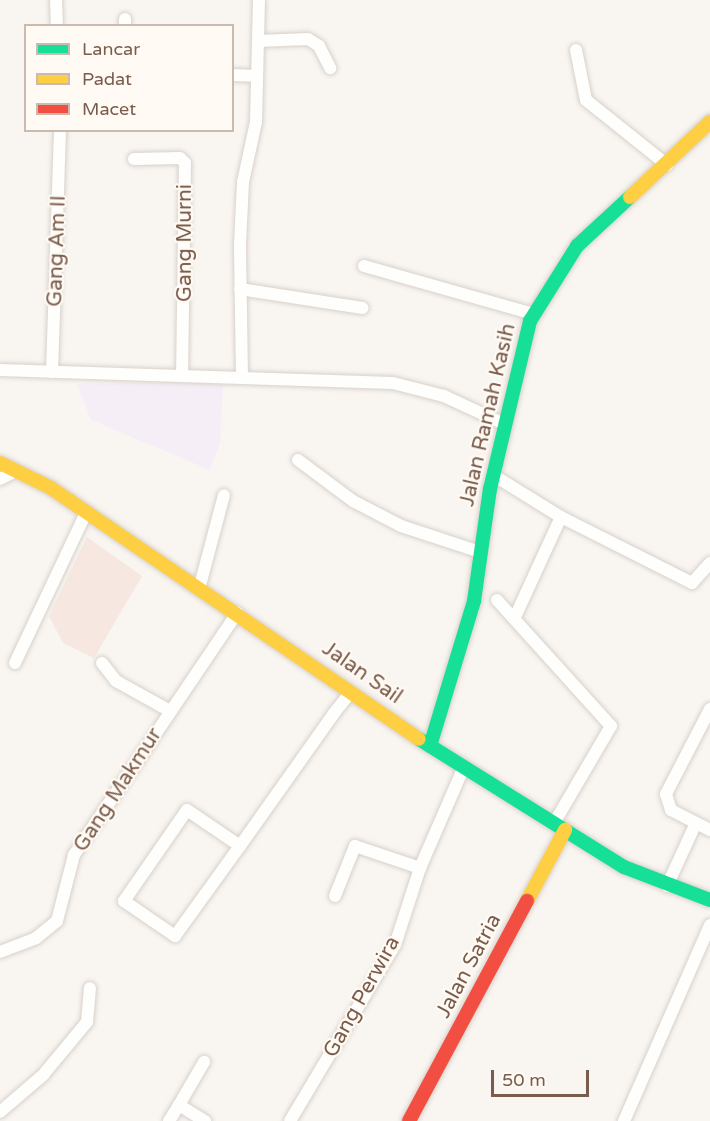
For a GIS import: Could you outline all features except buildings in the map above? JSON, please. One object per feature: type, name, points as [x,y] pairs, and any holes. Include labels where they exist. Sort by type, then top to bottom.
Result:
[{"type":"street","points":[[56,0],[57,24]]},
{"type":"street","points":[[242,375],[240,289],[243,182],[256,122],[259,0]]},
{"type":"street","points":[[258,41],[308,39],[319,46],[330,68]]},
{"type":"street","points":[[576,50],[586,100],[667,165]]},
{"type":"street","points":[[234,75],[257,76]]},
{"type":"street","name":"Jalan Ramah Kasih","points":[[430,746],[474,601],[493,475],[504,424],[534,314],[578,246],[667,165],[710,122]]},
{"type":"street","name":"Gang Am II","points":[[52,372],[60,132]]},
{"type":"street","name":"Gang Murni","points":[[134,159],[180,158],[185,164],[182,376]]},
{"type":"street","points":[[364,266],[534,314]]},
{"type":"street","points":[[240,289],[363,308]]},
{"type":"street","points":[[0,370],[182,376],[242,375],[393,383],[444,396],[504,424]]},
{"type":"street","points":[[298,460],[352,501],[400,526],[480,552]]},
{"type":"street","name":"Jalan Sail","points":[[0,463],[6,476],[51,488],[430,746],[559,826],[667,886],[710,900]]},
{"type":"street","points":[[493,475],[561,517],[692,583],[710,563]]},
{"type":"street","points":[[199,589],[224,495]]},
{"type":"street","points":[[15,663],[86,513]]},
{"type":"street","points":[[515,617],[561,517]]},
{"type":"street","points":[[497,600],[515,617],[611,726],[559,826]]},
{"type":"street","name":"Gang Makmur","points":[[0,952],[36,938],[57,921],[74,855],[237,614]]},
{"type":"street","points":[[102,663],[116,681],[170,711]]},
{"type":"street","points":[[240,846],[188,810],[124,901],[175,936],[240,846],[351,692]]},
{"type":"street","points":[[710,708],[666,794],[671,810],[710,830]]},
{"type":"street","name":"Gang Perwira","points":[[290,1121],[395,945],[420,868],[464,767]]},
{"type":"street","points":[[667,886],[696,823]]},
{"type":"street","name":"Jalan Satria","points":[[409,1121],[559,826]]},
{"type":"street","points":[[335,896],[355,846],[420,868]]},
{"type":"street","points":[[624,1121],[710,926]]},
{"type":"street","points":[[0,1112],[77,1036],[87,1022],[90,988]]},
{"type":"street","points":[[169,1121],[204,1062]]},
{"type":"street","points":[[179,1105],[204,1121]]},
{"type":"shaded area","points":[[223,382],[220,443],[210,470],[91,420],[77,384]]},
{"type":"shaded area","points":[[87,537],[142,576],[94,658],[63,643],[49,616]]},
{"type":"traffic: fast","points":[[430,746],[474,601],[490,489],[530,321],[577,246],[630,197]]},
{"type":"traffic: fast","points":[[419,739],[624,867],[710,900]]},
{"type":"traffic: slow","points":[[630,197],[710,122]]},
{"type":"traffic: slow","points":[[0,463],[51,488],[419,739]]},
{"type":"traffic: slow","points":[[527,901],[565,830]]},
{"type":"traffic: jam","points":[[409,1121],[527,901]]}]
